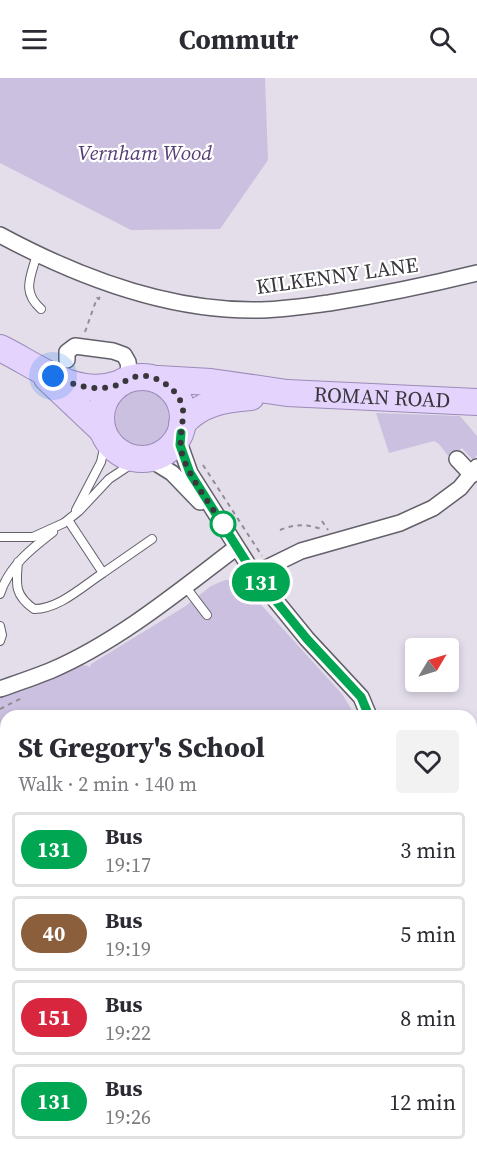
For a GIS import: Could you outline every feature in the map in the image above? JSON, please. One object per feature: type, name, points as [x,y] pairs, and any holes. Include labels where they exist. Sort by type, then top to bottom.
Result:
[{"type":"main road","points":[[0,348],[38,370],[81,386],[103,387],[147,376],[158,380],[167,385],[181,402],[184,413],[181,429],[168,451],[143,459],[127,457],[116,451],[104,434],[38,370]]},
{"type":"main road","name":"ROMAN ROAD","points":[[158,380],[210,382],[287,393],[477,402]]},
{"type":"main road","points":[[104,434],[100,416],[102,404],[109,392],[124,381]]},
{"type":"main road","name":"ROMAN ROAD","points":[[181,429],[190,415],[213,403],[228,399],[287,393]]},
{"type":"street","name":"KILKENNY LANE","points":[[0,235],[37,254],[149,297],[205,306],[255,310],[290,308],[371,296],[477,273]]},
{"type":"street","points":[[66,352],[75,346],[113,351],[124,355],[128,362],[124,381]]},
{"type":"street","points":[[181,429],[180,445],[190,473],[237,547],[261,570],[307,639],[361,697],[366,710]]},
{"type":"street","points":[[143,459],[172,473],[225,528]]},
{"type":"street","points":[[261,570],[321,545],[400,523],[433,508],[459,488],[474,471],[457,459]]},
{"type":"street","points":[[0,689],[52,670],[72,660],[149,614],[237,547]]},
{"type":"lane","points":[[37,254],[28,292],[31,300],[41,309]]},
{"type":"lane","points":[[0,537],[33,537],[67,521],[101,462],[104,434]]},
{"type":"lane","points":[[0,594],[7,576],[18,562],[67,521],[109,480],[143,459]]},
{"type":"lane","points":[[67,521],[103,573]]},
{"type":"lane","points":[[18,562],[16,586],[20,596],[34,609],[43,609],[60,602],[152,539]]},
{"type":"lane","points":[[185,586],[207,615]]},
{"type":"lane","points":[[0,626],[2,635],[0,641]]},
{"type":"path","points":[[86,330],[105,282]]},
{"type":"path","points":[[201,461],[261,570]]},
{"type":"path","points":[[280,530],[302,525],[332,534]]},
{"type":"green space","name":"Vernham Wood","points":[[0,78],[265,78],[268,160],[220,229],[131,230],[0,163]]},
{"type":"green space","points":[[140,389],[157,394],[165,402],[170,419],[165,436],[157,444],[140,449],[123,444],[115,436],[110,419],[115,402],[123,394]]},
{"type":"green space","points":[[376,413],[460,416],[477,436],[477,455],[473,460],[462,448],[449,457],[434,441],[389,453]]},
{"type":"green space","points":[[225,580],[232,580],[244,586],[342,694],[352,710],[0,710],[0,696],[76,664],[90,668],[91,664],[184,607],[211,586]]},
{"type":"bus line","name":"131","points":[[181,433],[180,445],[190,473],[254,574],[307,639],[361,697],[366,710]]},
{"type":"route","points":[[53,376],[81,386],[92,387],[111,387],[138,376],[147,376],[167,385],[175,392],[184,413],[180,445],[183,458],[225,528],[223,524]]}]
